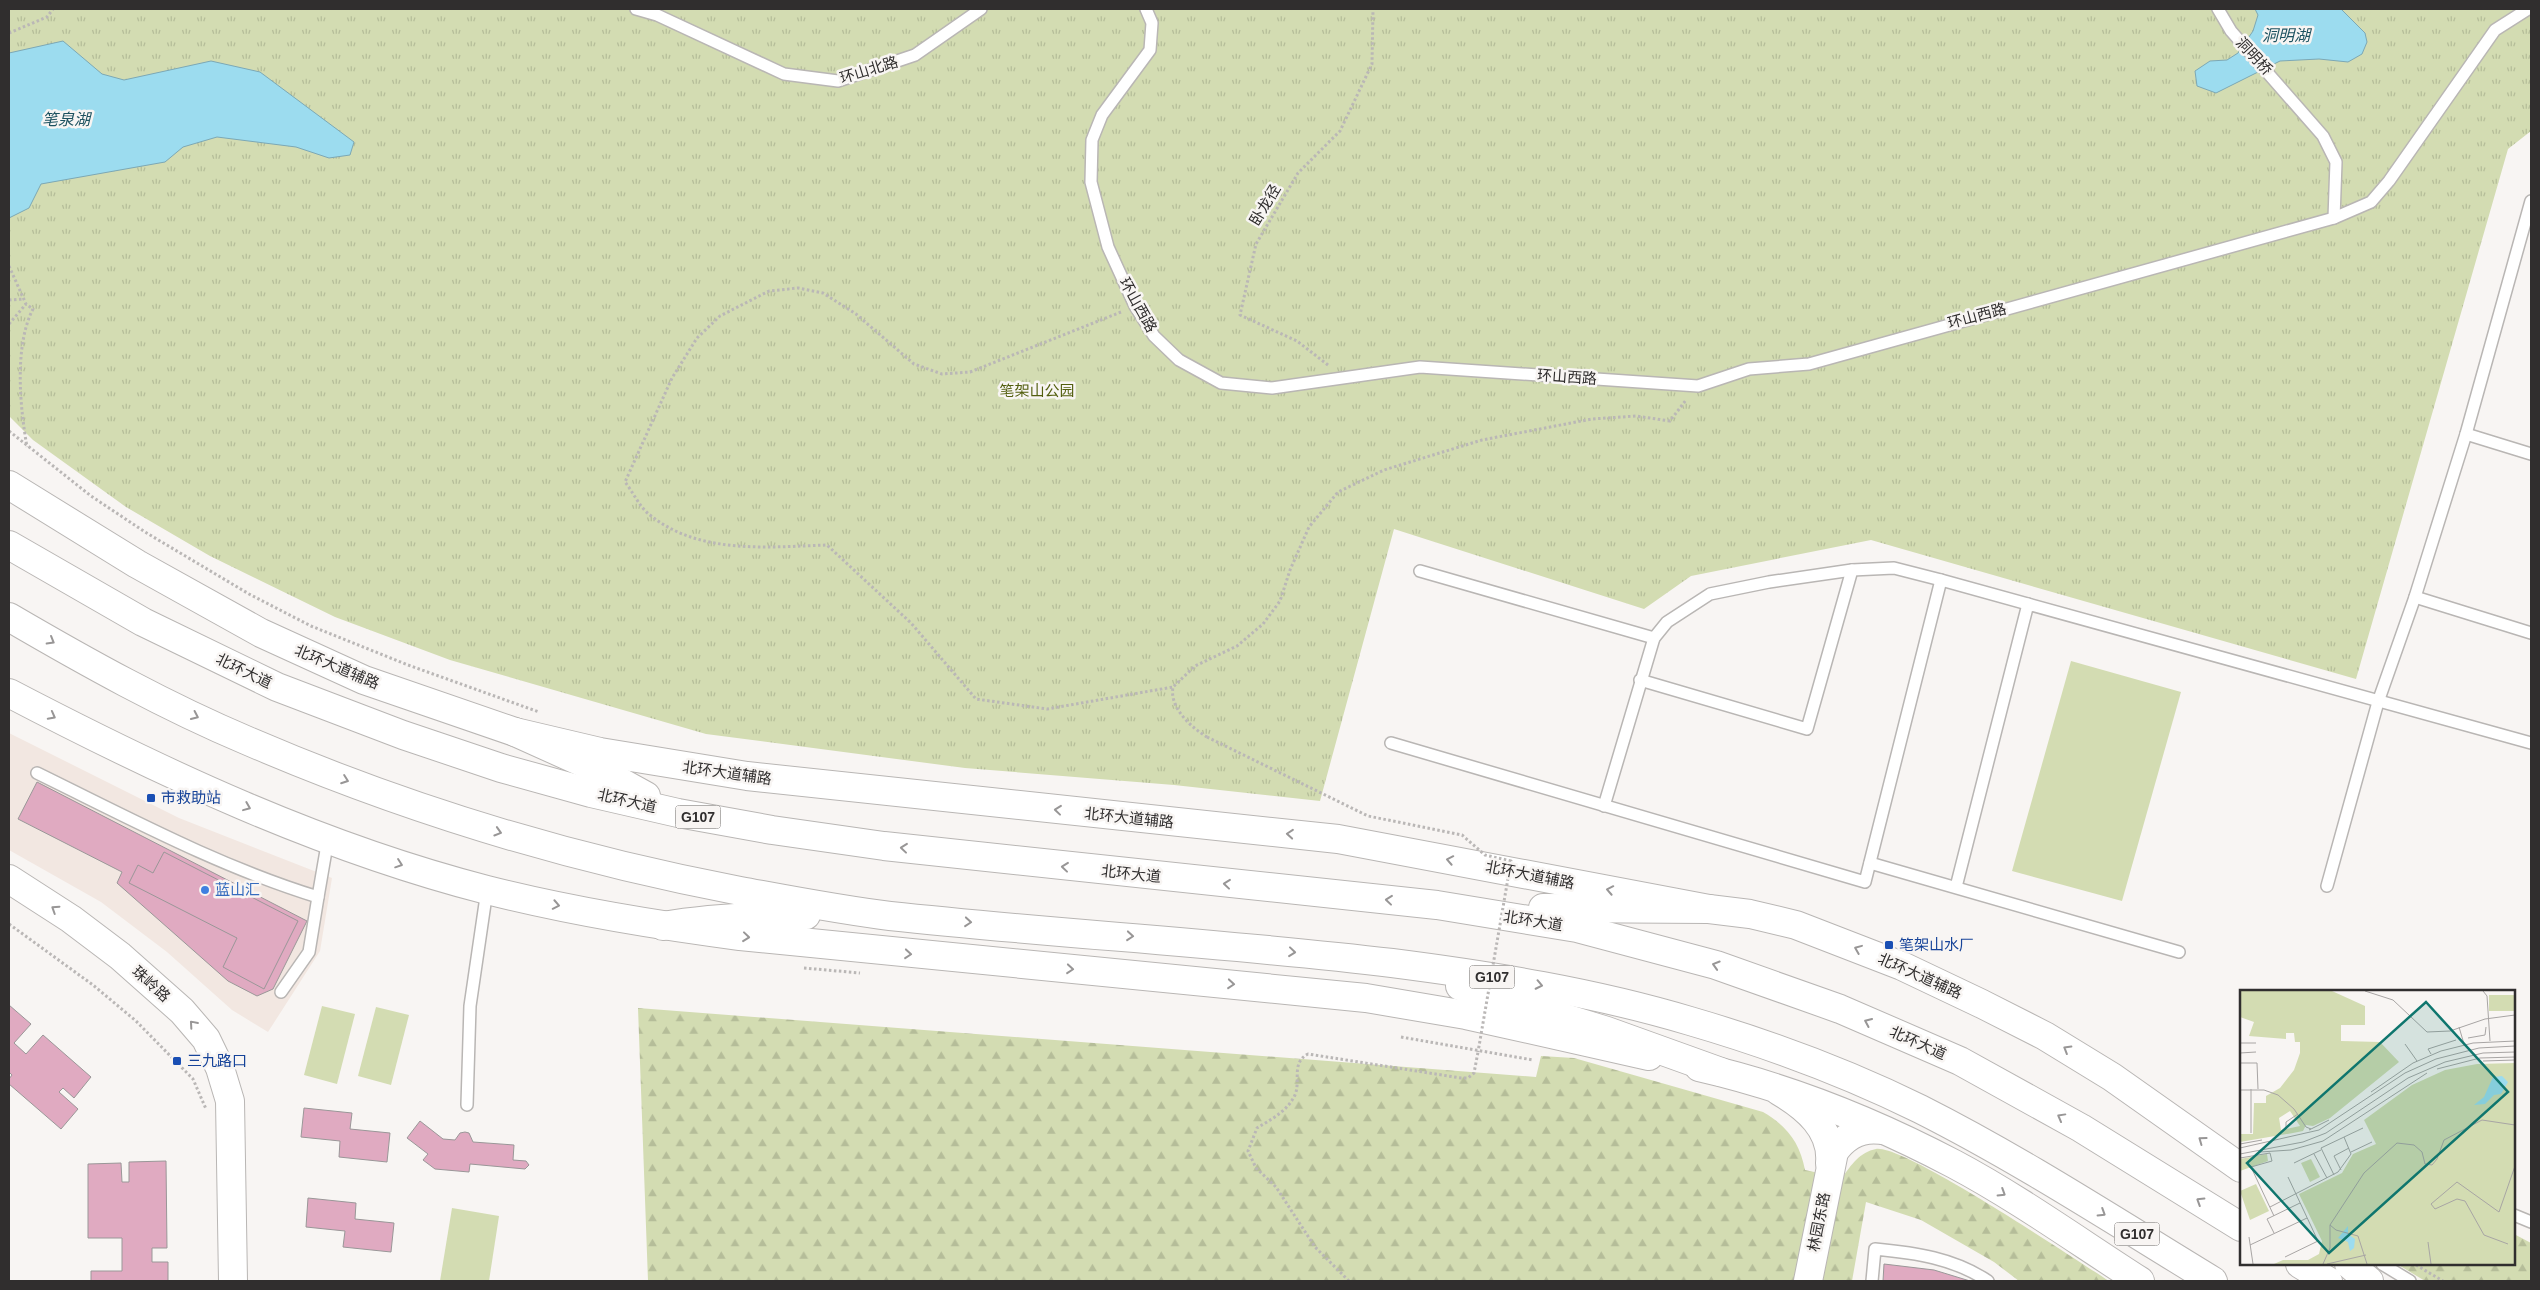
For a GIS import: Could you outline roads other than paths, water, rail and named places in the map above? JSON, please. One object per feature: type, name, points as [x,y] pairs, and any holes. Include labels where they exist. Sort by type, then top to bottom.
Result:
[{"type":"main road","points":[[18,456],[69,524]]},
{"type":"main road","name":"北环大道辅路","points":[[9,485],[69,524],[261,633],[364,680],[515,732],[600,752],[747,776],[1338,838],[1709,909],[1750,914],[1796,925],[1902,966],[2045,1036],[2112,1077],[2240,1167]]},
{"type":"main road","name":"北环大道","points":[[9,545],[143,622],[277,687],[403,735],[501,768],[678,813],[772,830],[884,846],[1437,905],[1577,928],[1716,965],[1840,1009],[1960,1061],[2081,1128],[2240,1226]]},
{"type":"main road","name":"G107","points":[[9,617],[82,659],[245,740],[438,814],[557,850],[673,878],[885,915],[1202,942],[1357,959],[1522,981],[1631,1004],[1747,1038],[1810,1062],[1916,1107],[1972,1136],[2213,1281]]},
{"type":"main road","points":[[9,693],[143,762],[328,839],[407,867],[487,890],[663,926],[901,954],[1366,998],[1466,1015],[1721,1072]]},
{"type":"main road","points":[[515,732],[596,769],[678,813]]},
{"type":"main road","name":"珠岭路","points":[[9,879],[71,919],[120,956],[182,1011],[206,1039],[220,1068],[230,1101],[233,1281]]},
{"type":"main road","name":"珠岭路","points":[[9,901],[88,954],[170,1025],[196,1056],[212,1084],[230,1133]]},
{"type":"main road","points":[[1437,905],[1613,910],[1709,909]]},
{"type":"main road","points":[[663,926],[701,920],[753,916],[885,915]]},
{"type":"main road","points":[[1357,959],[1471,989],[1608,1031],[1721,1072],[1822,1105],[1929,1152],[2000,1191],[2140,1281]]},
{"type":"main road","name":"林园东路","points":[[1776,1090],[1800,1105],[1819,1125],[1830,1145],[1830,1163]]},
{"type":"main road","name":"林园东路","points":[[1808,1281],[1830,1163],[1834,1152],[1848,1136],[1866,1130],[1881,1130]]},
{"type":"main road","points":[[1929,1152],[2021,1174],[2061,1188]]},
{"type":"main road","points":[[2302,1265],[2328,1281]]},
{"type":"main road","points":[[2349,1265],[2369,1281]]},
{"type":"lane","name":"环山北路","points":[[636,9],[657,15],[784,74],[838,81],[914,55],[981,9]]},
{"type":"lane","name":"环山西路","points":[[1146,9],[1152,23],[1150,50],[1102,115],[1092,140],[1091,182],[1108,247],[1135,306],[1154,336],[1179,360],[1221,383],[1272,388],[1420,367],[1698,386],[1749,369],[1809,364],[2334,218],[2371,202],[2389,181],[2495,30],[2528,9]]},
{"type":"lane","name":"洞明桥","points":[[2218,9],[2231,31],[2277,81],[2323,136],[2336,162],[2334,218]]},
{"type":"lane","points":[[2327,886],[2378,702],[2415,597],[2466,434],[2531,201]]},
{"type":"lane","points":[[2466,434],[2531,454]]},
{"type":"lane","points":[[1604,806],[1654,638],[1667,622],[1710,594],[1769,582],[1852,570],[1894,568],[2531,743]]},
{"type":"lane","points":[[1640,680],[1808,729],[1852,570]]},
{"type":"lane","points":[[1420,571],[1654,638]]},
{"type":"lane","points":[[1391,743],[1865,882],[1941,580]]},
{"type":"lane","points":[[2415,597],[2531,633]]},
{"type":"lane","points":[[1956,888],[2028,604]]},
{"type":"lane","points":[[37,773],[134,821],[269,882],[318,897]]},
{"type":"lane","points":[[281,992],[309,952],[328,839]]},
{"type":"lane","points":[[1870,863],[2179,952]]},
{"type":"lane","points":[[467,1106],[470,1006],[487,890]]},
{"type":"lane","points":[[2515,1215],[2531,1222]]},
{"type":"lane","points":[[1872,1281],[1875,1249],[1921,1254],[1936,1258],[1967,1269],[1988,1281]]},
{"type":"lane","points":[[2384,1265],[2410,1281]]},
{"type":"water","name":"洞明湖","points":[[2255,9],[2341,9],[2365,33],[2367,42],[2362,54],[2348,62],[2319,59],[2280,61],[2216,93],[2197,86],[2195,71],[2210,61],[2227,60],[2238,53],[2253,31],[2258,15]]},
{"type":"water","name":"笔泉湖","points":[[63,41],[102,74],[124,80],[211,61],[260,72],[354,142],[350,155],[329,158],[296,147],[217,137],[183,147],[165,162],[41,184],[29,208],[9,218],[9,53]]},
{"type":"place","name":"市救助站","points":[[151,798]]},
{"type":"place","name":"蓝山汇","points":[[205,890]]},
{"type":"place","name":"笔架山水厂","points":[[1889,945]]},
{"type":"place","name":"三九路口","points":[[177,1061]]},
{"type":"park label","name":"笔架山公园","points":[[1037,391]]}]
